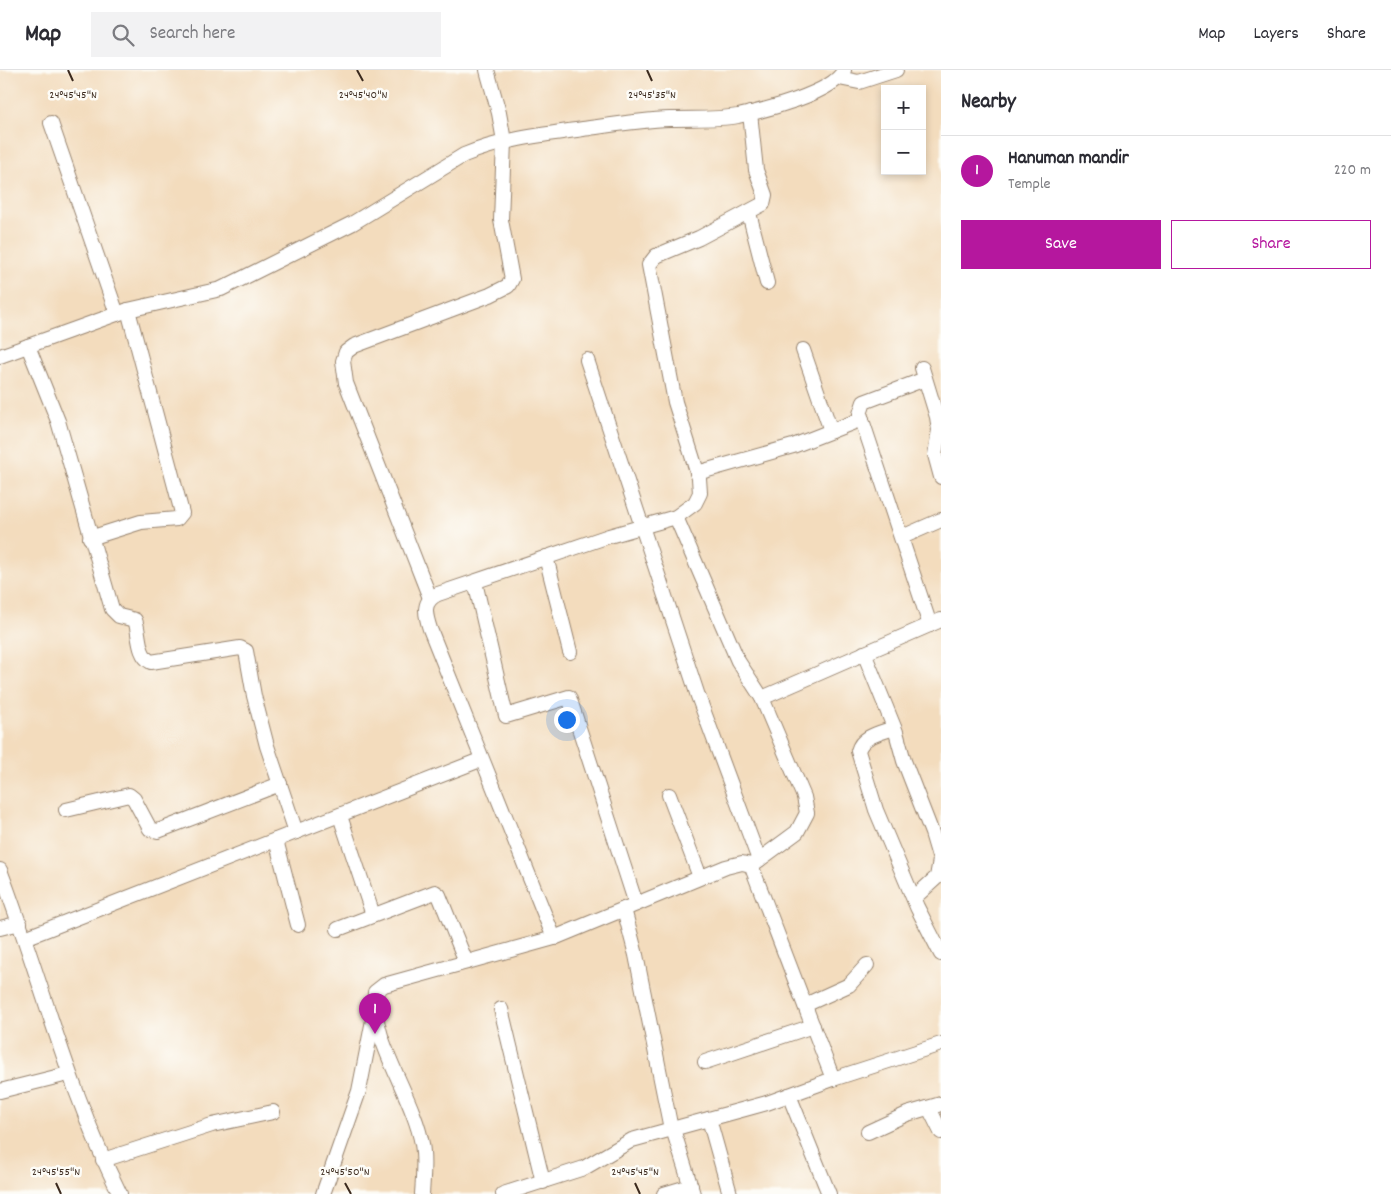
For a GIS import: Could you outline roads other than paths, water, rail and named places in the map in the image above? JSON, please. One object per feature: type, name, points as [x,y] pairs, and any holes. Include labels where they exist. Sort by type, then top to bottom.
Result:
[{"type":"street","points":[[430,598],[358,416],[346,383],[343,361],[346,352],[354,346],[490,294],[508,286],[512,279],[501,220],[504,141],[500,113],[487,70]]},
{"type":"street","points":[[0,356],[123,312],[221,289],[353,223],[464,155],[504,141],[669,119],[736,116],[808,96],[832,84],[841,74],[859,82],[896,70]]},
{"type":"street","points":[[554,938],[480,760],[430,629],[426,615],[426,606],[430,598],[546,557],[676,517],[696,503],[700,493],[697,473],[676,402],[649,264],[656,256],[685,245],[763,204],[765,200],[756,170],[750,113]]},
{"type":"street","points":[[51,123],[123,312],[182,513],[177,518],[141,522],[90,538]]},
{"type":"street","points":[[749,213],[767,283]]},
{"type":"street","points":[[28,346],[58,421],[90,538],[112,609],[119,616],[134,620],[146,659],[158,662],[240,648],[246,651],[254,696],[296,832]]},
{"type":"street","points":[[803,350],[831,431]]},
{"type":"street","points":[[587,360],[644,527],[698,696],[805,1005],[833,1079]]},
{"type":"street","points":[[762,698],[935,623],[902,537],[862,419],[861,406],[864,402],[924,373],[937,416],[939,430],[935,455],[941,477]]},
{"type":"street","points":[[697,473],[793,446],[862,419]]},
{"type":"street","points":[[323,1194],[359,1090],[375,1014],[376,992],[384,984],[554,938],[726,867],[755,862],[797,832],[807,813],[804,796],[762,698],[738,661],[676,517]]},
{"type":"street","points":[[902,537],[941,520]]},
{"type":"street","points":[[546,557],[570,652]]},
{"type":"street","points":[[475,582],[506,716],[569,697],[630,907],[636,955],[672,1129],[692,1190],[664,1194]]},
{"type":"street","points":[[864,654],[894,728],[940,860],[937,877],[930,886],[914,898]]},
{"type":"street","points":[[894,728],[865,739],[860,744],[858,751],[876,810],[914,898],[941,954]]},
{"type":"street","points":[[26,938],[480,760]]},
{"type":"street","points":[[66,810],[129,795],[134,799],[150,829],[158,831],[280,784]]},
{"type":"street","points":[[669,795],[700,877]]},
{"type":"street","points":[[340,816],[373,915]]},
{"type":"street","points":[[276,840],[298,925]]},
{"type":"street","points":[[0,870],[26,938],[68,1074],[103,1160],[120,1194]]},
{"type":"street","points":[[338,929],[432,892],[438,893],[466,962]]},
{"type":"street","points":[[0,928],[20,923]]},
{"type":"street","points":[[805,1005],[849,985],[868,965]]},
{"type":"street","points":[[501,1009],[543,1182]]},
{"type":"street","points":[[375,1014],[420,1136],[423,1161],[422,1194]]},
{"type":"street","points":[[705,1062],[813,1026]]},
{"type":"street","points":[[503,1194],[584,1168],[632,1140],[789,1095],[941,1044]]},
{"type":"street","points":[[0,1091],[68,1074]]},
{"type":"street","points":[[789,1095],[828,1194]]},
{"type":"street","points":[[868,1132],[907,1114],[935,1106],[941,1132]]},
{"type":"street","points":[[103,1160],[212,1125],[273,1112]]},
{"type":"street","points":[[709,1119],[730,1194]]},
{"type":"place","name":"Hanuman mandir","points":[[375,1034]]}]
